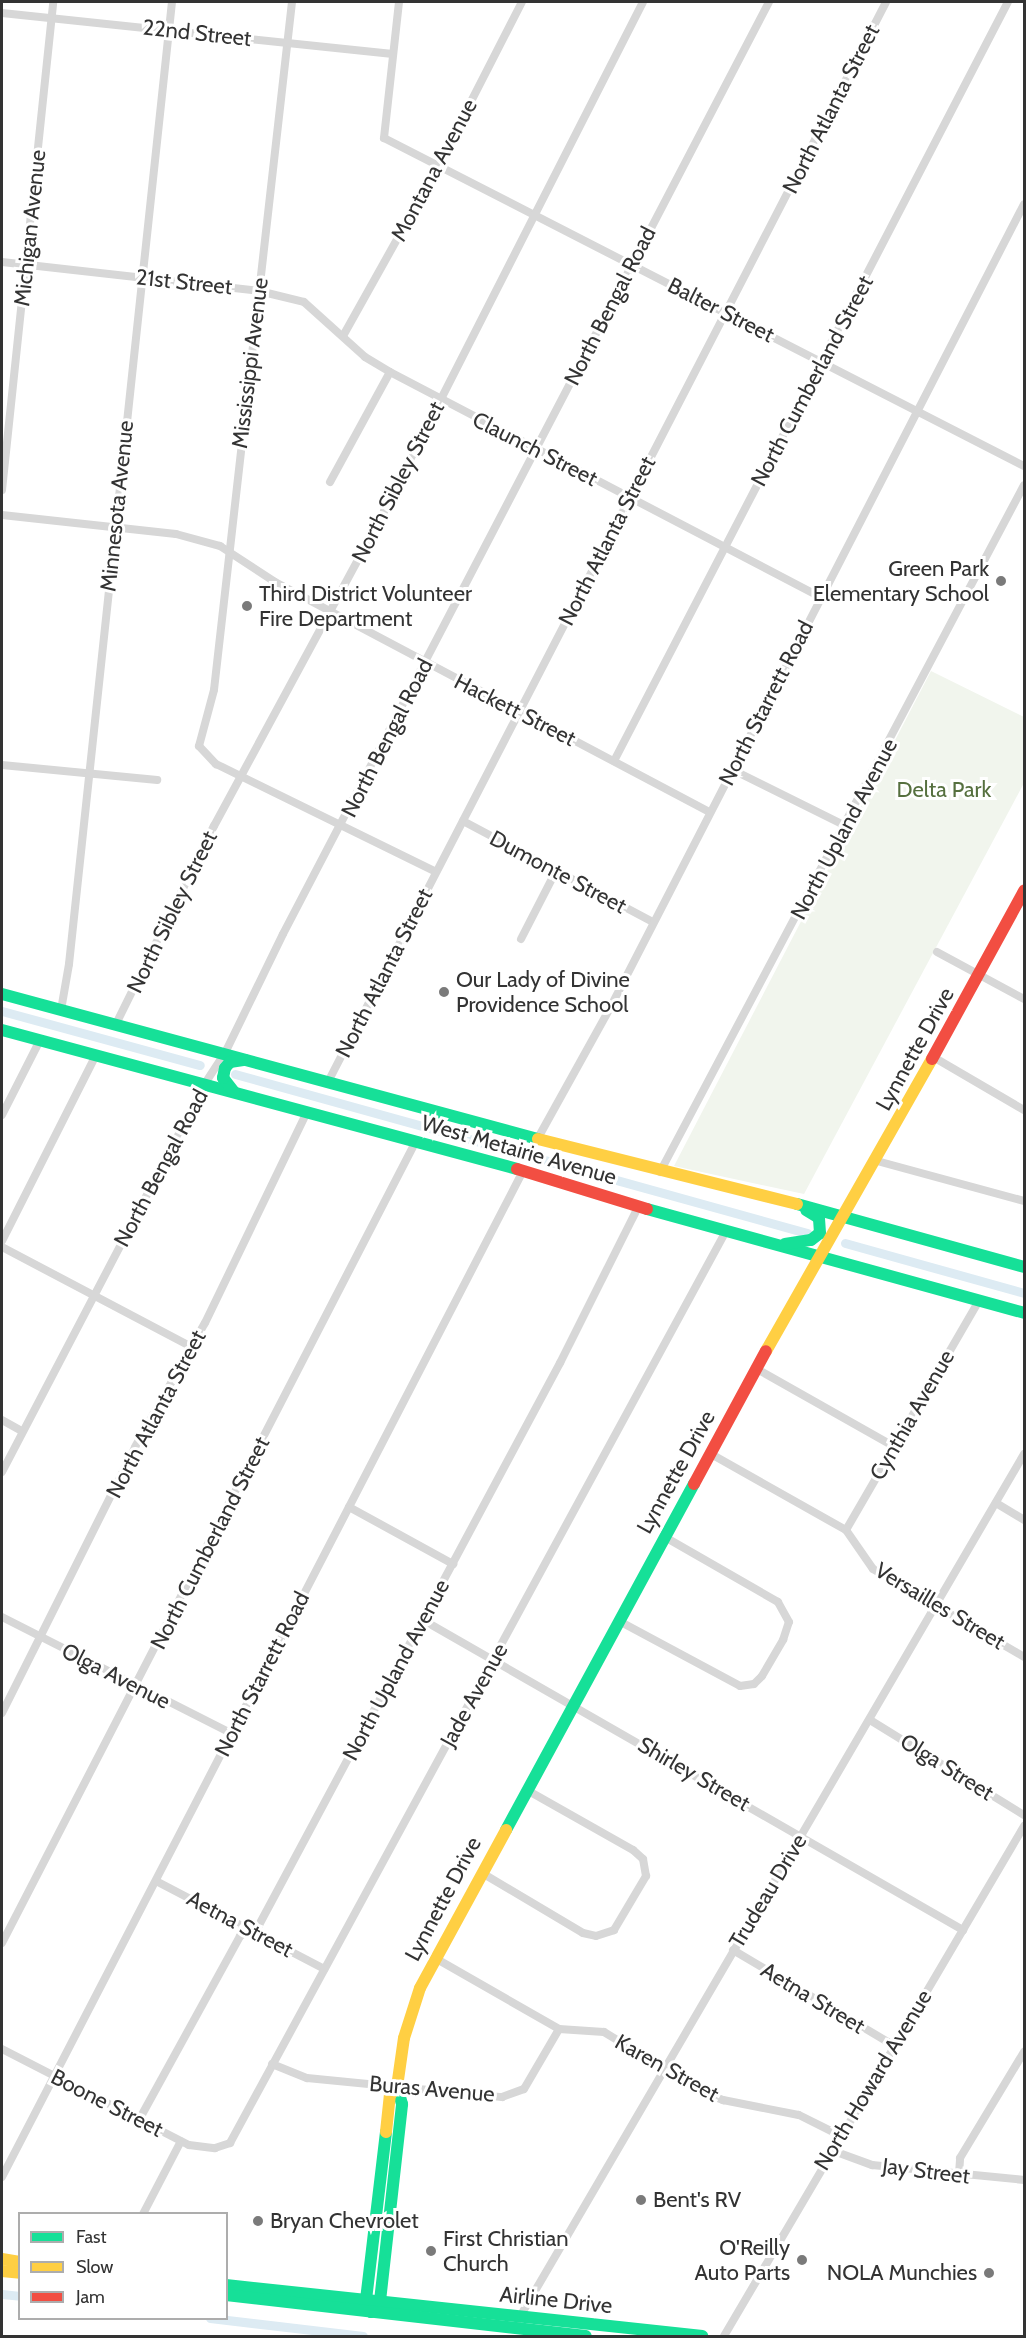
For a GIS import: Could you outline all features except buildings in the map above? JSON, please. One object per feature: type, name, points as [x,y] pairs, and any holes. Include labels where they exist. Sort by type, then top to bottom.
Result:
[{"type":"main road","name":"Lynnette Drive","points":[[371,2312],[366,2300],[402,2104],[397,2087],[408,2023],[435,1958],[818,1256],[847,1215],[935,1058],[1024,891]]},
{"type":"main road","name":"West Metairie Avenue","points":[[2,994],[329,1080],[660,1172],[847,1215],[1024,1267]]},
{"type":"main road","name":"West Metairie Avenue","points":[[2,1030],[523,1171],[763,1244],[818,1256],[1024,1313]]},
{"type":"main road","points":[[236,1093],[223,1078],[225,1068],[230,1062],[252,1060]]},
{"type":"main road","points":[[763,1244],[796,1245],[820,1233],[819,1218],[790,1202]]},
{"type":"main road","name":"Lynnette Drive","points":[[380,2233],[380,2301]]},
{"type":"main road","points":[[2,2259],[18,2262]]},
{"type":"main road","points":[[2,2271],[18,2272]]},
{"type":"main road","name":"Airline Drive","points":[[228,2285],[380,2301],[586,2337]]},
{"type":"main road","name":"Airline Drive","points":[[228,2295],[371,2312],[702,2337]]},
{"type":"main road","points":[[371,2312],[380,2301]]},
{"type":"street","name":"Michigan Avenue","points":[[2,490],[53,2]]},
{"type":"street","name":"Minnesota Avenue","points":[[61,1010],[89,774],[113,527],[172,2]]},
{"type":"street","name":"Mississippi Avenue","points":[[292,2],[214,690],[203,723],[199,746],[204,754],[241,777],[436,872]]},
{"type":"street","points":[[393,54],[399,2]]},
{"type":"street","name":"Montana Avenue","points":[[343,336],[438,166],[522,2]]},
{"type":"street","name":"North Sibley Street","points":[[116,1024],[241,777],[441,400],[643,2]]},
{"type":"street","name":"North Bengal Road","points":[[2,1472],[204,1084],[225,1053],[631,264],[769,2]]},
{"type":"street","name":"North Atlanta Street","points":[[329,1080],[886,2]]},
{"type":"street","name":"North Cumberland Street","points":[[615,761],[1008,2]]},
{"type":"street","name":"22nd Street","points":[[2,13],[393,54]]},
{"type":"street","name":"Balter Street","points":[[393,54],[384,138],[1024,466]]},
{"type":"street","name":"North Starrett Road","points":[[538,1138],[653,922],[1024,204]]},
{"type":"street","name":"21st Street","points":[[2,262],[259,291],[304,302],[390,372],[441,400]]},
{"type":"street","points":[[330,482],[390,372]]},
{"type":"street","name":"Claunch Street","points":[[441,400],[726,546],[820,597]]},
{"type":"street","name":"North Upland Avenue","points":[[660,1172],[846,826],[1024,485]]},
{"type":"street","name":"Hackett Street","points":[[2,515],[176,534],[220,546],[228,553],[330,612],[709,812]]},
{"type":"street","points":[[2,765],[157,780]]},
{"type":"street","points":[[732,770],[846,826]]},
{"type":"street","name":"Dumonte Street","points":[[463,821],[653,922]]},
{"type":"street","points":[[521,939],[556,871]]},
{"type":"street","points":[[937,952],[980,973],[1024,999]]},
{"type":"street","points":[[2,1115],[40,1040]]},
{"type":"street","points":[[2,1241],[96,1055]]},
{"type":"street","points":[[935,1058],[1024,1110]]},
{"type":"street","name":"North Atlanta Street","points":[[2,1713],[135,1447],[192,1347],[307,1112]]},
{"type":"street","name":"North Cumberland Street","points":[[2,1942],[416,1142]]},
{"type":"street","points":[[877,1161],[1024,1201]]},
{"type":"street","name":"North Starrett Road","points":[[2,2177],[523,1171]]},
{"type":"street","name":"North Upland Avenue","points":[[140,2120],[240,1936],[259,1925],[453,1564],[638,1207]]},
{"type":"street","name":"Jade Avenue","points":[[215,2148],[230,2143],[725,1233]]},
{"type":"street","points":[[2,1247],[192,1347]]},
{"type":"street","name":"Cynthia Avenue","points":[[846,1530],[979,1301]]},
{"type":"street","points":[[757,1369],[893,1446]]},
{"type":"street","points":[[2,1420],[22,1431]]},
{"type":"street","name":"Versailles Street","points":[[711,1454],[846,1530],[873,1569],[937,1604],[1024,1657]]},
{"type":"street","name":"Trudeau Drive","points":[[516,2323],[1024,1454]]},
{"type":"street","points":[[996,1503],[1024,1520]]},
{"type":"street","points":[[349,1507],[453,1564]]},
{"type":"street","points":[[619,1621],[740,1686],[762,1676],[783,1640],[789,1622],[778,1602],[665,1537]]},
{"type":"street","name":"Olga Avenue","points":[[2,1617],[231,1733]]},
{"type":"street","name":"Shirley Street","points":[[423,1620],[963,1930]]},
{"type":"street","name":"Olga Street","points":[[870,1720],[1024,1815]]},
{"type":"street","points":[[482,1872],[596,1936],[614,1930],[646,1876],[643,1859],[633,1850],[527,1790]]},
{"type":"street","name":"North Howard Avenue","points":[[724,2337],[839,2135],[1024,1826]]},
{"type":"street","name":"Aetna Street","points":[[156,1881],[324,1969]]},
{"type":"street","name":"Aetna Street","points":[[733,1950],[893,2045]]},
{"type":"street","name":"Karen Street","points":[[435,1958],[559,2029],[604,2032],[663,2068],[723,2100],[799,2115],[839,2135]]},
{"type":"street","name":"Buras Avenue","points":[[272,2064],[307,2078],[502,2097],[524,2089],[559,2029]]},
{"type":"street","name":"Boone Street","points":[[2,2049],[181,2141],[215,2148]]},
{"type":"street","points":[[959,2174],[960,2158],[1024,2052]]},
{"type":"street","points":[[144,2212],[181,2141]]},
{"type":"street","name":"Jay Street","points":[[831,2150],[872,2165],[1024,2180]]},
{"type":"green space","name":"Delta Park","points":[[931,671],[1024,717],[1024,783],[804,1194],[674,1166]]},
{"type":"waterway","points":[[2,1011],[200,1065]]},
{"type":"waterway","points":[[235,1074],[807,1233]]},
{"type":"waterway","points":[[845,1243],[1024,1293]]},
{"type":"waterway","points":[[2,2294],[18,2296]]},
{"type":"waterway","points":[[227,2320],[363,2336]]},
{"type":"traffic: fast","points":[[2,994],[538,1139]]},
{"type":"traffic: fast","points":[[2,1030],[517,1169]]},
{"type":"traffic: fast","points":[[234,1092],[223,1078],[225,1068],[230,1062],[245,1060]]},
{"type":"traffic: fast","points":[[797,1204],[1024,1267]]},
{"type":"traffic: fast","points":[[647,1209],[1024,1313]]},
{"type":"traffic: fast","points":[[785,1244],[811,1240],[820,1233],[819,1218],[806,1210]]},
{"type":"traffic: fast","points":[[506,1830],[694,1484]]},
{"type":"traffic: fast","points":[[386,2132],[366,2300],[371,2312],[380,2301],[402,2104],[397,2087]]},
{"type":"traffic: fast","points":[[228,2285],[702,2336]]},
{"type":"traffic: fast","points":[[228,2295],[586,2336]]},
{"type":"traffic: slow","points":[[766,1351],[932,1059]]},
{"type":"traffic: slow","points":[[538,1139],[797,1204]]},
{"type":"traffic: slow","points":[[386,2132],[390,2095],[397,2087],[404,2038],[420,1988],[506,1830]]},
{"type":"traffic: slow","points":[[2,2259],[18,2262]]},
{"type":"traffic: slow","points":[[2,2271],[18,2273]]},
{"type":"traffic: jam","points":[[932,1059],[1024,891]]},
{"type":"traffic: jam","points":[[517,1169],[647,1209]]},
{"type":"traffic: jam","points":[[694,1484],[766,1351]]},
{"type":"place","name":"Green Park Elementary School","points":[[1001,581]]},
{"type":"place","name":"Third District Volunteer Fire Department","points":[[247,606]]},
{"type":"place","name":"Our Lady of Divine Providence School","points":[[444,992]]},
{"type":"place","name":"Bent's RV","points":[[641,2200]]},
{"type":"place","name":"Bryan Chevrolet","points":[[258,2221]]},
{"type":"place","name":"First Christian Church","points":[[431,2251]]},
{"type":"place","name":"O'Reilly Auto Parts","points":[[802,2260]]},
{"type":"place","name":"NOLA Munchies","points":[[989,2273]]}]
